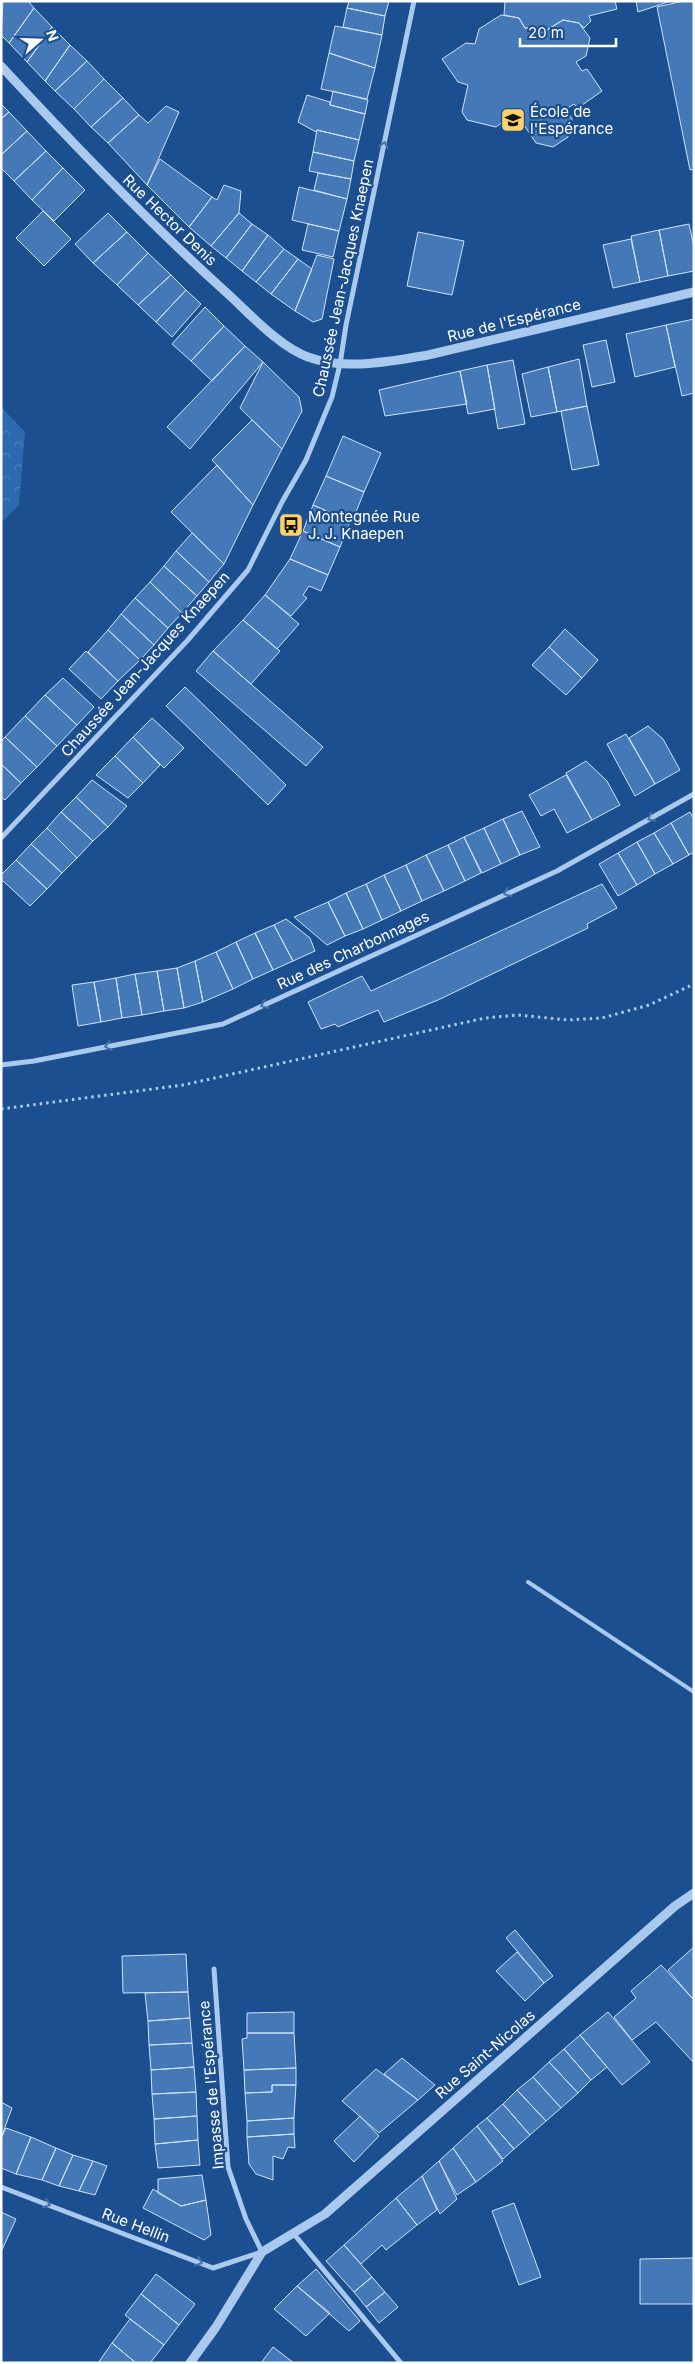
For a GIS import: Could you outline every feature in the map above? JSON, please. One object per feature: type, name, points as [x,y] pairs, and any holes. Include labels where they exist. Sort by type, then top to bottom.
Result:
[{"type":"street","name":"Chaussée Jean-Jacques Knaepen","points":[[1,838],[187,641],[248,570],[282,502],[306,460],[332,397],[340,364],[346,325],[414,1]]},
{"type":"street","name":"Rue Hector Denis","points":[[1,66],[120,192],[251,315],[298,352],[308,357],[340,364]]},
{"type":"street","name":"Rue de l'Espérance","points":[[340,364],[395,360],[428,355],[694,292]]},
{"type":"street","name":"Rue des Charbonnages","points":[[1,1065],[34,1061],[223,1024],[557,871],[694,794]]},
{"type":"street","name":"Rue Saint-Nicolas","points":[[190,2363],[216,2328],[262,2252],[325,2214],[668,1912],[694,1892]]},
{"type":"street","name":"Impasse de l'Espérance","points":[[214,1969],[228,2167],[246,2219],[262,2252]]},
{"type":"street","name":"Rue Hellin","points":[[1,2187],[213,2268],[262,2252]]},
{"type":"street","points":[[292,2233],[401,2363]]},
{"type":"lane","points":[[528,1582],[694,1692]]},
{"type":"path","points":[[1,1109],[183,1085],[485,1018],[518,1015],[568,1020],[602,1018],[649,1005],[694,984]]},
{"type":"green space","points":[[1,407],[25,432],[19,505],[1,523]]},
{"type":"building","points":[[3,1],[28,1],[34,8],[9,43],[1,35]]},
{"type":"building","points":[[349,1],[389,1],[385,16],[347,8]]},
{"type":"building","points":[[505,1],[615,1],[617,9],[589,16],[591,21],[584,28],[579,23],[563,20],[542,33],[539,29],[525,28],[519,18],[504,15]]},
{"type":"building","points":[[636,1],[671,1],[638,12]]},
{"type":"building","points":[[683,1],[694,1],[694,169],[690,170],[657,7]]},
{"type":"building","points":[[34,8],[52,27],[27,62],[9,43]]},
{"type":"building","points":[[347,8],[385,16],[382,35],[343,27]]},
{"type":"building","points":[[501,15],[519,18],[525,28],[539,29],[542,33],[563,20],[579,23],[590,38],[586,56],[576,62],[582,71],[587,69],[602,91],[578,108],[574,104],[566,109],[572,119],[568,137],[553,147],[536,143],[522,122],[519,124],[504,121],[496,127],[467,120],[462,112],[468,85],[458,82],[442,59],[466,43],[475,44],[479,29]]},
{"type":"building","points":[[335,26],[382,35],[375,68],[329,53]]},
{"type":"building","points":[[52,27],[70,45],[45,81],[27,62]]},
{"type":"building","points":[[70,45],[87,61],[55,91],[45,81]]},
{"type":"building","points":[[329,53],[375,68],[367,99],[321,89]]},
{"type":"building","points":[[87,61],[104,79],[74,109],[55,91]]},
{"type":"building","points":[[104,79],[123,98],[91,127],[74,109]]},
{"type":"building","points":[[333,91],[368,100],[365,114],[330,105]]},
{"type":"building","points":[[307,95],[330,102],[330,105],[365,114],[359,140],[317,130],[316,132],[298,122]]},
{"type":"building","points":[[123,98],[139,115],[108,143],[91,127]]},
{"type":"building","points":[[1,104],[9,112],[1,119]]},
{"type":"building","points":[[166,106],[179,112],[147,185],[108,143],[139,115],[148,123]]},
{"type":"building","points":[[9,112],[27,131],[1,155],[1,119]]},
{"type":"building","points":[[317,130],[359,140],[354,161],[313,152]]},
{"type":"building","points":[[27,131],[46,151],[14,181],[1,168],[1,155]]},
{"type":"building","points":[[46,151],[63,168],[32,200],[14,181]]},
{"type":"building","points":[[313,152],[354,161],[351,179],[309,171]]},
{"type":"building","points":[[160,159],[212,197],[189,227],[147,185]]},
{"type":"building","points":[[63,168],[85,190],[54,221],[32,200]]},
{"type":"building","points":[[318,173],[351,179],[347,199],[314,190]]},
{"type":"building","points":[[224,185],[241,191],[239,213],[211,246],[189,227],[212,197],[217,200]]},
{"type":"building","points":[[299,187],[347,199],[339,231],[292,220]]},
{"type":"building","points":[[43,211],[71,239],[44,266],[16,238]]},
{"type":"building","points":[[108,213],[127,232],[93,263],[75,244]]},
{"type":"building","points":[[239,213],[252,224],[226,258],[211,246]]},
{"type":"building","points":[[252,224],[268,235],[242,271],[226,258]]},
{"type":"building","points":[[308,224],[339,231],[333,257],[302,250]]},
{"type":"building","points":[[689,224],[694,247],[694,271],[668,276],[659,230]]},
{"type":"building","points":[[659,230],[668,276],[640,282],[631,236]]},
{"type":"building","points":[[127,232],[148,253],[117,285],[93,263]]},
{"type":"building","points":[[418,232],[464,241],[452,295],[407,286]]},
{"type":"building","points":[[268,235],[284,249],[256,282],[242,271]]},
{"type":"building","points":[[631,239],[640,282],[613,288],[603,245]]},
{"type":"building","points":[[284,249],[298,259],[271,294],[256,282]]},
{"type":"building","points":[[148,253],[171,275],[138,305],[117,285]]},
{"type":"building","points":[[317,255],[334,259],[322,319],[313,322],[295,311]]},
{"type":"building","points":[[298,259],[312,269],[295,311],[271,294]]},
{"type":"building","points":[[171,275],[186,290],[156,322],[138,305]]},
{"type":"building","points":[[186,290],[201,304],[172,337],[156,322]]},
{"type":"building","points":[[205,307],[224,326],[191,361],[172,344]]},
{"type":"building","points":[[694,319],[694,393],[682,396],[666,325]]},
{"type":"building","points":[[666,325],[675,367],[635,377],[626,334]]},
{"type":"building","points":[[224,326],[245,346],[212,381],[191,361]]},
{"type":"building","points":[[606,340],[615,382],[592,387],[583,345]]},
{"type":"building","points":[[245,346],[263,362],[190,449],[167,427]]},
{"type":"building","points":[[579,359],[587,406],[557,412],[548,367]]},
{"type":"building","points":[[513,360],[525,424],[498,429],[487,365]]},
{"type":"building","points":[[263,362],[299,397],[302,411],[282,449],[240,408]]},
{"type":"building","points":[[487,365],[495,409],[468,414],[460,371]]},
{"type":"building","points":[[548,367],[557,412],[531,417],[522,374]]},
{"type":"building","points":[[460,371],[467,404],[385,416],[379,390]]},
{"type":"building","points":[[587,406],[599,465],[572,470],[561,411]]},
{"type":"building","points":[[252,420],[282,449],[253,505],[212,460]]},
{"type":"building","points":[[343,436],[381,453],[364,492],[326,476]]},
{"type":"building","points":[[217,465],[253,505],[224,564],[171,512]]},
{"type":"building","points":[[326,476],[364,492],[352,522],[313,505]]},
{"type":"building","points":[[313,505],[350,522],[340,547],[303,531]]},
{"type":"building","points":[[303,531],[340,547],[328,575],[290,559]]},
{"type":"building","points":[[192,533],[224,564],[209,582],[176,551]]},
{"type":"building","points":[[176,551],[209,582],[197,596],[164,566]]},
{"type":"building","points":[[290,559],[328,575],[321,591],[309,586],[303,595],[307,598],[291,616],[265,595]]},
{"type":"building","points":[[164,566],[197,596],[182,613],[150,582]]},
{"type":"building","points":[[150,582],[182,613],[168,628],[135,598]]},
{"type":"building","points":[[265,595],[299,624],[277,649],[243,620]]},
{"type":"building","points":[[135,598],[168,628],[154,645],[121,614]]},
{"type":"building","points":[[121,614],[154,645],[140,660],[108,630]]},
{"type":"building","points":[[243,620],[280,651],[251,684],[213,651]]},
{"type":"building","points":[[565,629],[598,660],[582,678],[549,647]]},
{"type":"building","points":[[108,630],[140,660],[118,681],[88,652]]},
{"type":"building","points":[[549,647],[582,678],[566,695],[532,665]]},
{"type":"building","points":[[86,651],[118,681],[101,699],[69,669]]},
{"type":"building","points":[[213,651],[323,747],[306,766],[196,671]]},
{"type":"building","points":[[63,678],[94,707],[77,725],[45,695]]},
{"type":"building","points":[[185,687],[286,785],[268,805],[166,706]]},
{"type":"building","points":[[45,695],[77,725],[57,746],[25,716]]},
{"type":"building","points":[[25,716],[57,746],[37,767],[5,737]]},
{"type":"building","points":[[152,718],[184,748],[164,768],[133,737]]},
{"type":"building","points":[[648,726],[663,739],[680,770],[655,784],[629,738]]},
{"type":"building","points":[[626,734],[655,784],[635,796],[607,744]]},
{"type":"building","points":[[5,737],[37,767],[21,783],[1,764],[1,741]]},
{"type":"building","points":[[133,737],[160,765],[143,783],[115,756]]},
{"type":"building","points":[[115,756],[143,783],[128,798],[96,775]]},
{"type":"building","points":[[586,761],[607,781],[620,805],[592,820],[566,773]]},
{"type":"building","points":[[1,764],[21,783],[5,800],[1,797]]},
{"type":"building","points":[[566,775],[592,820],[567,833],[554,809],[541,816],[529,795]]},
{"type":"building","points":[[92,780],[127,806],[108,827],[76,797]]},
{"type":"building","points":[[76,797],[108,827],[93,841],[61,812]]},
{"type":"building","points":[[522,811],[540,847],[520,855],[503,819]]},
{"type":"building","points":[[61,812],[93,841],[77,858],[47,828]]},
{"type":"building","points":[[690,812],[694,819],[694,852],[689,855],[671,823]]},
{"type":"building","points":[[503,819],[520,855],[501,864],[484,828]]},
{"type":"building","points":[[671,823],[689,855],[673,864],[654,833]]},
{"type":"building","points":[[47,828],[77,858],[62,873],[31,844]]},
{"type":"building","points":[[484,828],[501,864],[482,873],[464,837]]},
{"type":"building","points":[[654,833],[673,864],[655,874],[637,842]]},
{"type":"building","points":[[464,837],[481,873],[465,881],[448,845]]},
{"type":"building","points":[[637,842],[655,874],[637,885],[618,853]]},
{"type":"building","points":[[31,844],[62,873],[47,889],[16,860]]},
{"type":"building","points":[[448,845],[465,881],[444,891],[426,855]]},
{"type":"building","points":[[618,853],[637,885],[618,896],[599,864]]},
{"type":"building","points":[[426,855],[444,891],[422,901],[406,865]]},
{"type":"building","points":[[16,860],[47,889],[30,906],[1,879],[1,875]]},
{"type":"building","points":[[406,865],[422,901],[401,911],[384,875]]},
{"type":"building","points":[[384,875],[401,911],[382,920],[366,884]]},
{"type":"building","points":[[366,884],[382,920],[363,929],[346,893]]},
{"type":"building","points":[[602,884],[617,908],[587,924],[588,928],[438,1000],[384,1022],[378,1010],[338,1027],[335,1024],[321,1029],[308,1002],[362,976],[371,991]]},
{"type":"building","points":[[346,893],[363,929],[345,936],[328,902]]},
{"type":"building","points":[[328,902],[345,936],[327,945],[294,917]]},
{"type":"building","points":[[286,919],[310,938],[315,951],[293,961],[274,925]]},
{"type":"building","points":[[274,925],[293,961],[273,970],[255,933]]},
{"type":"building","points":[[255,933],[273,970],[253,979],[236,942]]},
{"type":"building","points":[[236,942],[253,979],[233,989],[216,952]]},
{"type":"building","points":[[216,952],[233,989],[203,1002],[195,961]]},
{"type":"building","points":[[195,961],[203,1002],[184,1008],[177,968]]},
{"type":"building","points":[[177,968],[184,1008],[164,1011],[157,971]]},
{"type":"building","points":[[157,971],[164,1011],[142,1015],[135,974]]},
{"type":"building","points":[[135,974],[142,1015],[122,1018],[116,978]]},
{"type":"building","points":[[116,978],[122,1018],[101,1022],[94,982]]},
{"type":"building","points":[[94,982],[101,1022],[78,1026],[72,985]]},
{"type":"building","points":[[515,1930],[553,1976],[544,1983],[506,1938]]},
{"type":"building","points":[[694,1947],[694,2000],[668,1970]]},
{"type":"building","points":[[517,1952],[544,1983],[525,2001],[496,1971]]},
{"type":"building","points":[[186,1954],[188,1992],[123,1993],[122,1956]]},
{"type":"building","points":[[661,1965],[694,2000],[694,2063],[656,2022],[632,2040],[614,2017],[636,1998],[631,1991]]},
{"type":"building","points":[[188,1992],[190,2018],[148,2021],[145,1993]]},
{"type":"building","points":[[294,2012],[294,2033],[247,2033],[247,2013]]},
{"type":"building","points":[[608,2012],[650,2062],[622,2085],[580,2035]]},
{"type":"building","points":[[190,2018],[192,2043],[149,2045],[148,2021]]},
{"type":"building","points":[[247,2033],[294,2033],[296,2068],[244,2070],[242,2039],[247,2038]]},
{"type":"building","points":[[580,2035],[607,2067],[591,2080],[564,2049]]},
{"type":"building","points":[[192,2043],[194,2067],[151,2070],[149,2045]]},
{"type":"building","points":[[564,2049],[591,2080],[578,2093],[549,2062]]},
{"type":"building","points":[[402,2058],[435,2085],[418,2100],[384,2074]]},
{"type":"building","points":[[549,2062],[578,2093],[561,2108],[533,2077]]},
{"type":"building","points":[[194,2067],[196,2092],[152,2094],[151,2070]]},
{"type":"building","points":[[296,2068],[296,2085],[272,2085],[272,2092],[245,2093],[244,2070]]},
{"type":"building","points":[[376,2069],[418,2100],[379,2133],[342,2101]]},
{"type":"building","points":[[533,2077],[561,2108],[546,2121],[517,2090]]},
{"type":"building","points":[[272,2085],[296,2085],[294,2118],[247,2121],[245,2093],[272,2092]]},
{"type":"building","points":[[517,2090],[546,2121],[530,2135],[503,2104]]},
{"type":"building","points":[[196,2092],[197,2116],[154,2119],[152,2094]]},
{"type":"building","points":[[1,2102],[12,2108],[1,2138]]},
{"type":"building","points":[[503,2104],[530,2135],[514,2149],[487,2118]]},
{"type":"building","points":[[197,2116],[198,2140],[155,2144],[154,2119]]},
{"type":"building","points":[[360,2116],[379,2136],[354,2162],[334,2141]]},
{"type":"building","points":[[294,2118],[294,2134],[247,2137],[247,2121]]},
{"type":"building","points":[[487,2118],[514,2149],[503,2159],[477,2126]]},
{"type":"building","points":[[477,2126],[503,2161],[476,2182],[453,2148]]},
{"type":"building","points":[[6,2128],[31,2137],[16,2174],[1,2168],[1,2138]]},
{"type":"building","points":[[294,2134],[295,2148],[288,2147],[283,2159],[273,2156],[273,2180],[256,2174],[249,2164],[247,2137]]},
{"type":"building","points":[[31,2137],[56,2148],[42,2180],[16,2174]]},
{"type":"building","points":[[198,2140],[200,2165],[158,2168],[155,2144]]},
{"type":"building","points":[[56,2148],[73,2155],[59,2186],[42,2180]]},
{"type":"building","points":[[453,2148],[476,2182],[457,2195],[439,2161]]},
{"type":"building","points":[[73,2155],[93,2161],[79,2191],[59,2186]]},
{"type":"building","points":[[93,2161],[107,2166],[95,2195],[79,2191]]},
{"type":"building","points":[[439,2161],[457,2199],[440,2214],[422,2176]]},
{"type":"building","points":[[202,2175],[206,2200],[181,2206],[158,2193],[158,2179]]},
{"type":"building","points":[[422,2176],[437,2210],[417,2225],[396,2198]]},
{"type":"building","points":[[153,2189],[181,2206],[206,2200],[211,2235],[204,2240],[143,2208]]},
{"type":"building","points":[[396,2198],[417,2225],[386,2250],[382,2245],[361,2264],[344,2245]]},
{"type":"building","points":[[514,2203],[541,2277],[519,2285],[492,2211]]},
{"type":"building","points":[[1,2212],[16,2219],[1,2252]]},
{"type":"building","points":[[344,2245],[372,2277],[354,2292],[326,2261]]},
{"type":"building","points":[[694,2258],[694,2304],[640,2304],[640,2259]]},
{"type":"building","points":[[316,2269],[360,2321],[349,2331],[297,2286]]},
{"type":"building","points":[[156,2274],[195,2304],[179,2325],[141,2294]]},
{"type":"building","points":[[372,2277],[385,2292],[366,2307],[354,2292]]},
{"type":"building","points":[[297,2286],[330,2313],[306,2336],[274,2309]]},
{"type":"building","points":[[385,2292],[398,2307],[379,2323],[366,2307]]},
{"type":"building","points":[[141,2294],[179,2325],[164,2345],[125,2315]]},
{"type":"building","points":[[130,2319],[164,2345],[150,2363],[136,2363],[112,2343]]},
{"type":"building","points":[[112,2343],[136,2363],[98,2363]]},
{"type":"building","points":[[273,2347],[294,2363],[261,2363]]},
{"type":"place","name":"École de l'Espérance","points":[[513,120]]},
{"type":"place","name":"Montegnée Rue J. J. Knaepen","points":[[291,525]]}]
